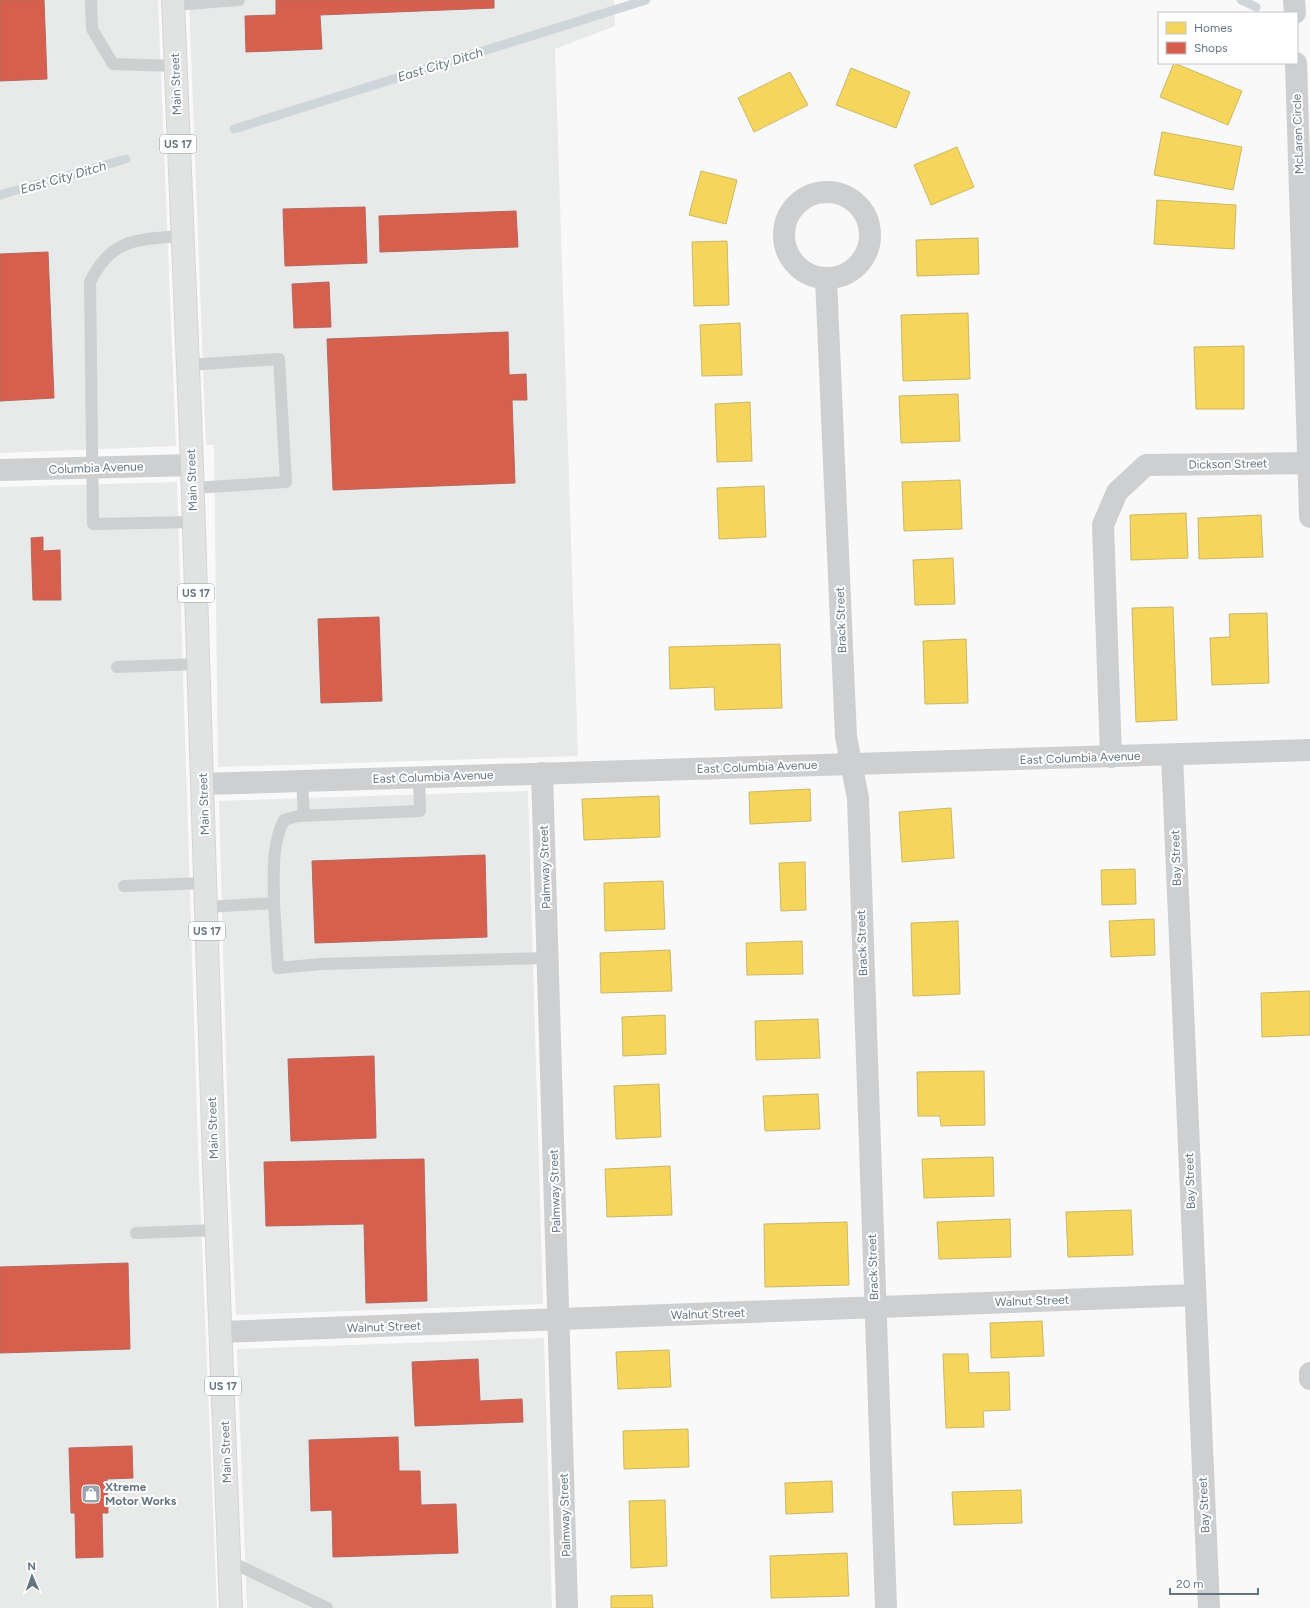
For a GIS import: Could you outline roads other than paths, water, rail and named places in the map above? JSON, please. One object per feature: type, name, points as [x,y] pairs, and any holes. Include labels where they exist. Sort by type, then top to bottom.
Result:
[{"type":"main road","name":"Main Street","points":[[173,2],[193,488],[216,1230],[231,1608]]},
{"type":"street","points":[[1294,0],[1295,12]]},
{"type":"street","name":"McLaren Circle","points":[[1296,64],[1310,517]]},
{"type":"street","name":"Brack Street","points":[[826,279],[846,737],[858,798],[874,1307],[886,1608]]},
{"type":"street","name":"Dickson Street","points":[[1111,758],[1103,525],[1117,492],[1146,465],[1309,463]]},
{"type":"street","name":"Columbia Avenue","points":[[0,470],[192,465]]},
{"type":"street","name":"East Columbia Avenue","points":[[203,784],[852,764],[1111,758],[1310,750]]},
{"type":"street","name":"Bay Street","points":[[1172,755],[1209,1608]]},
{"type":"street","name":"Palmway Street","points":[[542,774],[567,1608]]},
{"type":"street","name":"Walnut Street","points":[[221,1332],[1195,1295]]},
{"type":"street","points":[[1310,1373],[1310,1379]]},
{"type":"lane","points":[[91,0],[92,29],[113,64],[176,66]]},
{"type":"lane","points":[[173,2],[239,0]]},
{"type":"lane","points":[[182,236],[128,242],[113,251],[98,266],[90,282],[91,468],[93,524],[194,522]]},
{"type":"lane","points":[[187,365],[279,359],[286,482],[193,488]]},
{"type":"lane","points":[[117,667],[199,664]]},
{"type":"lane","points":[[419,777],[420,811],[304,816],[290,817],[284,820],[278,833],[274,853],[274,904],[278,968],[321,964],[548,958]]},
{"type":"lane","points":[[302,781],[304,816]]},
{"type":"lane","points":[[124,886],[206,884]]},
{"type":"lane","points":[[206,907],[274,904]]},
{"type":"lane","points":[[136,1233],[216,1230]]},
{"type":"lane","points":[[229,1561],[327,1608]]},
{"type":"waterway","name":"East City Ditch","points":[[234,129],[646,0]]},
{"type":"waterway","name":"East City Ditch","points":[[1241,0],[1256,7]]},
{"type":"waterway","name":"East City Ditch","points":[[0,195],[126,159]]},
{"type":"place","name":"Xtreme Motor Works","points":[[91,1494]]}]
